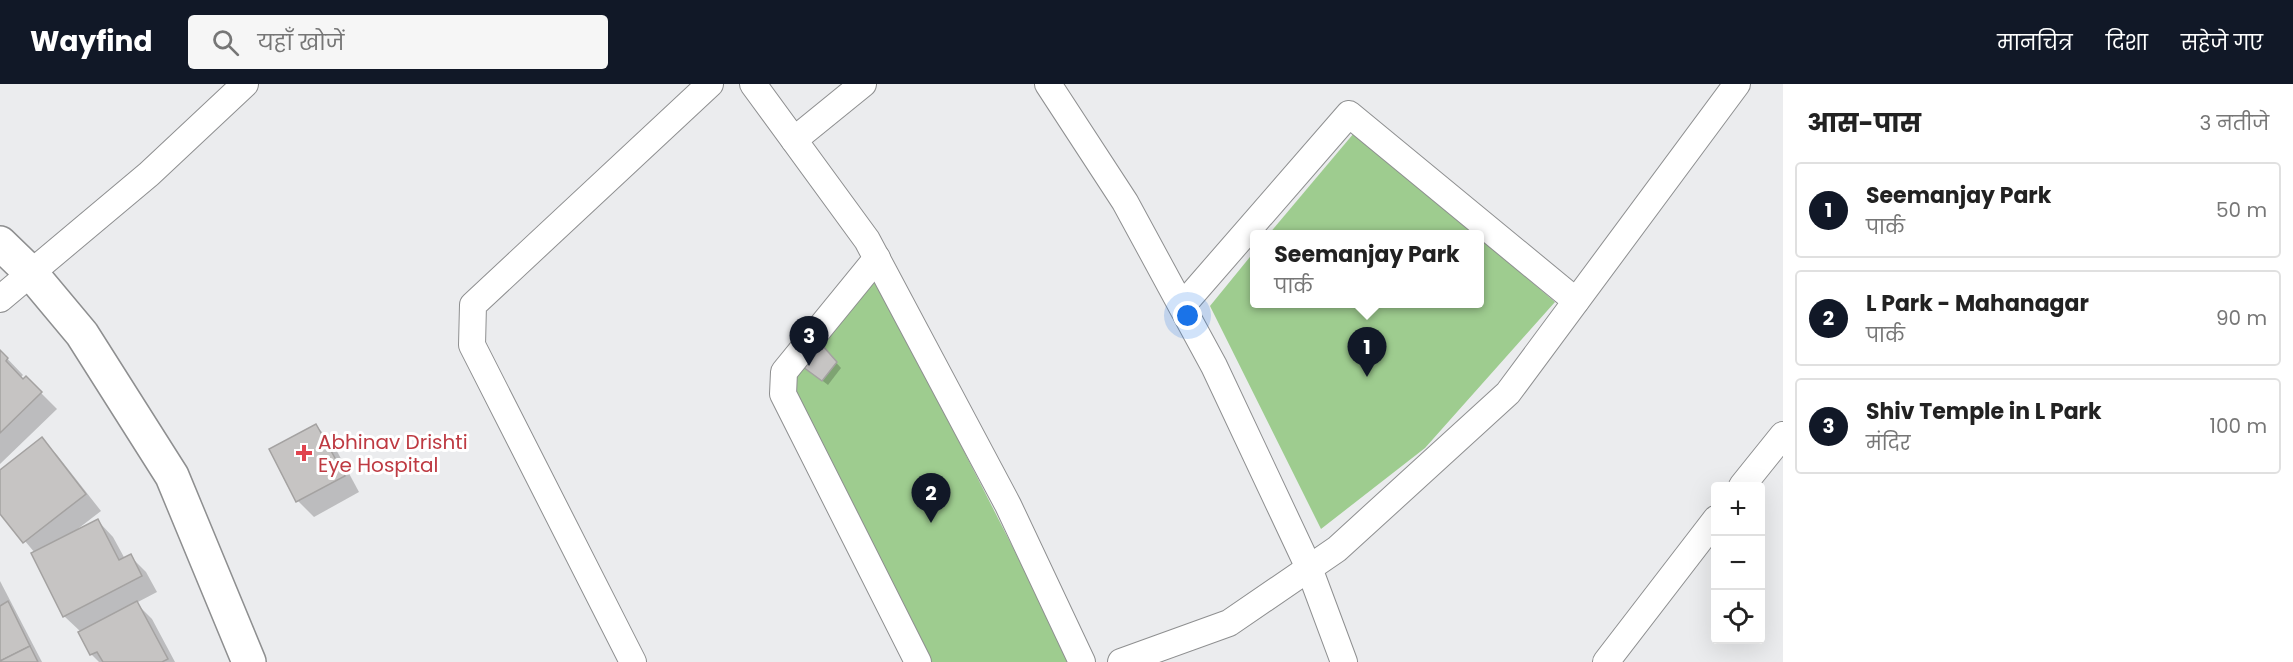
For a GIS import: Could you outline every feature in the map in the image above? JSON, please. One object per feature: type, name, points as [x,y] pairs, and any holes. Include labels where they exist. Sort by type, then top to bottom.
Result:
[{"type":"street","points":[[0,299],[149,174],[245,84]]},
{"type":"street","points":[[633,662],[472,345],[473,305],[710,84]]},
{"type":"street","points":[[753,84],[867,240],[1008,505],[1082,662]]},
{"type":"street","points":[[794,140],[863,84]]},
{"type":"street","points":[[1121,662],[1229,622],[1337,549],[1508,393],[1731,86]]},
{"type":"street","points":[[1057,88],[1125,202],[1214,366],[1309,568],[1344,662]]},
{"type":"street","points":[[1182,306],[1349,114],[1576,301]]},
{"type":"street","points":[[0,243],[31,273],[82,334],[172,476],[249,662]]},
{"type":"street","points":[[877,258],[784,372],[783,394],[918,662]]},
{"type":"street","points":[[1745,482],[1783,435]]},
{"type":"street","points":[[1606,662],[1711,526]]},
{"type":"green space","points":[[1354,133],[1470,230],[1272,230]]},
{"type":"green space","points":[[1484,241],[1555,302],[1425,448],[1321,529],[1210,306],[1250,257],[1250,308],[1484,308]]},
{"type":"green space","points":[[875,276],[1071,662],[932,662],[792,383]]},
{"type":"building","points":[[822,345],[837,362],[822,381],[803,367]]},
{"type":"building","points":[[0,350],[8,358],[6,361],[23,379],[26,376],[42,392],[0,433]]},
{"type":"building","points":[[316,424],[345,476],[296,502],[269,449]]},
{"type":"building","points":[[42,437],[86,494],[23,543],[0,514],[0,470]]},
{"type":"building","points":[[98,519],[119,560],[131,554],[142,576],[63,617],[31,553]]},
{"type":"building","points":[[8,601],[30,646],[0,661],[0,606]]},
{"type":"building","points":[[137,601],[168,659],[162,662],[103,662],[97,652],[90,655],[78,632]]},
{"type":"building","points":[[30,646],[38,662],[0,662],[0,661]]},
{"type":"place","name":"Shiv Temple in L Park","points":[[809,366]]},
{"type":"place","name":"Seemanjay Park","points":[[1367,377]]},
{"type":"place","name":"Abhinav Drishti Eye Hospital","points":[[304,453]]},
{"type":"place","name":"L Park - Mahanagar","points":[[931,523]]}]
